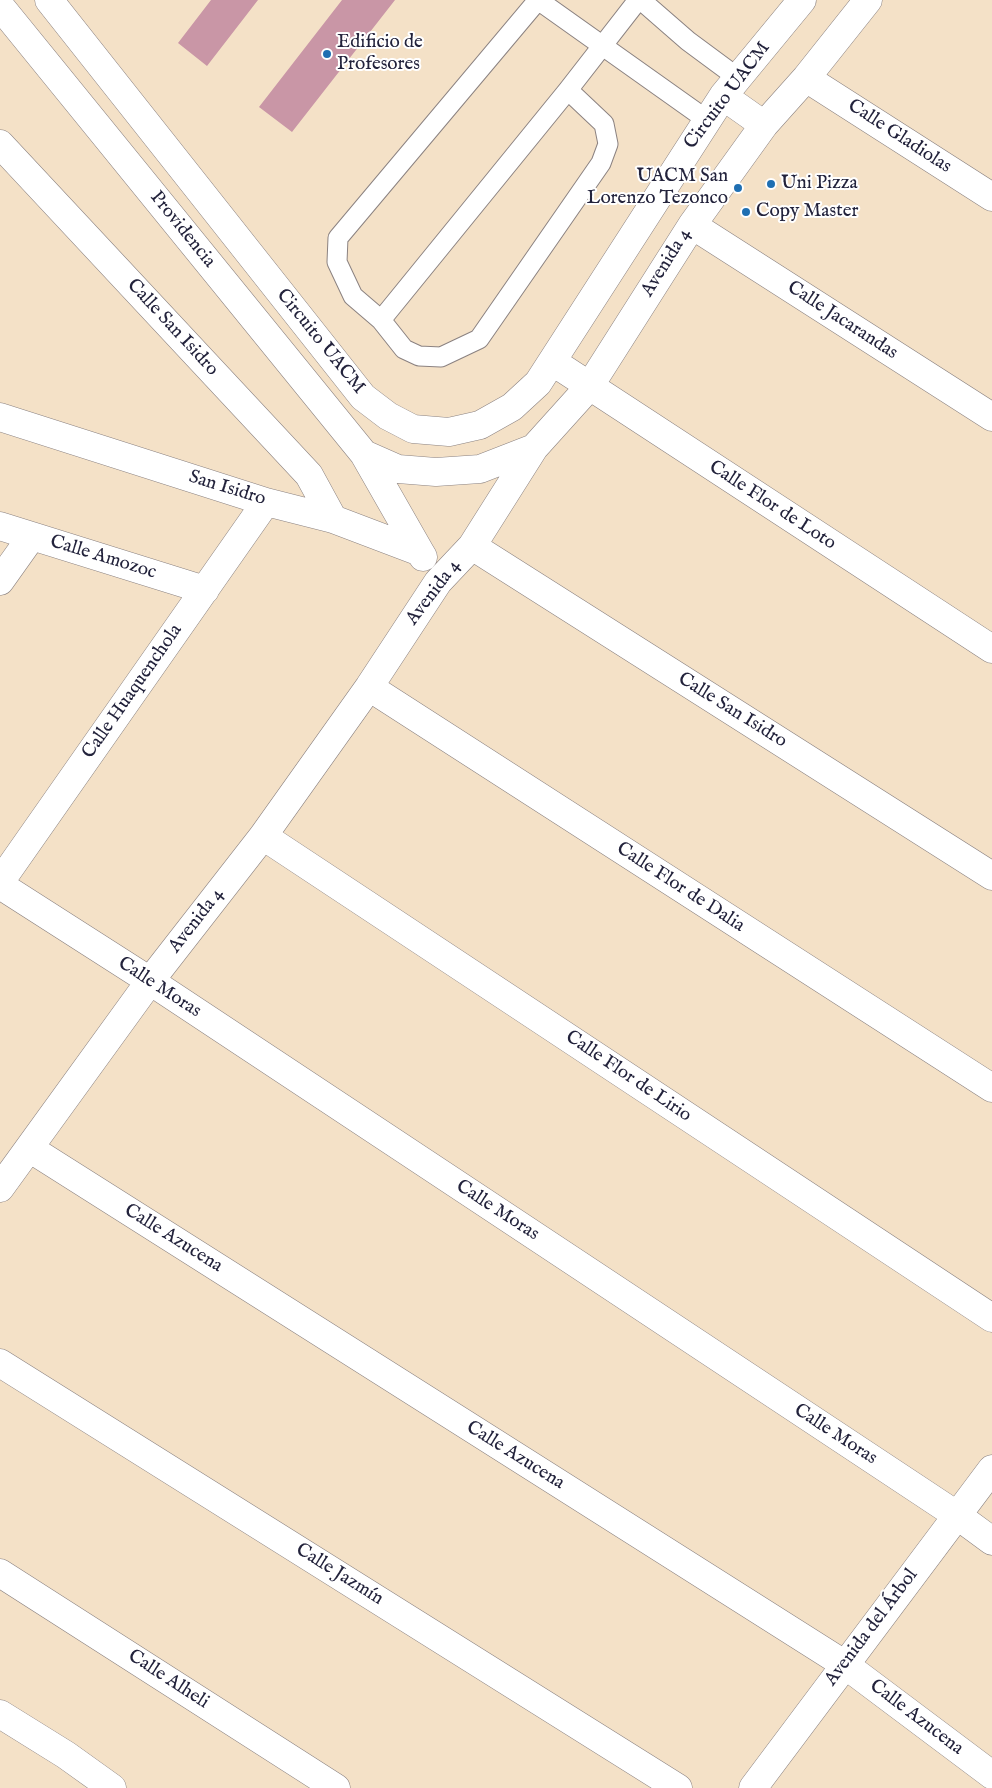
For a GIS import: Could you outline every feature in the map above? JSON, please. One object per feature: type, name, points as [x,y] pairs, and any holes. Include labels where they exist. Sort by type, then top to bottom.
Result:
[{"type":"street","name":"Circuito UACM","points":[[49,0],[363,397],[388,416],[413,429],[449,432],[480,426],[512,407],[538,383],[707,120],[731,87],[802,0]]},
{"type":"street","name":"Avenida 4","points":[[0,1188],[150,981],[263,836],[369,688],[438,582],[472,546],[534,448],[589,387],[692,224],[764,125],[806,78],[868,0]]},
{"type":"street","name":"Providencia","points":[[0,6],[364,454],[420,552]]},
{"type":"street","name":"Calle Gladiolas","points":[[806,78],[992,197]]},
{"type":"street","points":[[731,87],[764,125]]},
{"type":"street","name":"Calle San Isidro","points":[[0,144],[309,475],[333,519]]},
{"type":"street","name":"Calle Jacarandas","points":[[692,224],[992,417]]},
{"type":"street","name":"Calle Flor de Loto","points":[[553,362],[992,649]]},
{"type":"street","name":"San Isidro","points":[[0,418],[266,502],[333,519],[420,552]]},
{"type":"street","name":"Providencia","points":[[364,454],[398,469],[436,472],[480,469],[534,448]]},
{"type":"street","name":"Calle Huaquenchola","points":[[0,884],[266,502]]},
{"type":"street","name":"Calle Amozoc","points":[[0,526],[205,590]]},
{"type":"street","points":[[0,581],[32,536]]},
{"type":"street","name":"Calle San Isidro","points":[[472,546],[992,876]]},
{"type":"street","points":[[420,552],[438,582]]},
{"type":"street","name":"Calle Flor de Dalia","points":[[369,688],[992,1088]]},
{"type":"street","name":"Calle Flor de Lirio","points":[[263,836],[992,1318]]},
{"type":"street","name":"Calle Moras","points":[[0,884],[150,981],[958,1516],[992,1541]]},
{"type":"street","name":"Calle Azucena","points":[[29,1148],[844,1664],[992,1775]]},
{"type":"street","name":"Calle Jazmín","points":[[0,1362],[678,1788]]},
{"type":"street","name":"Avenida del Árbol","points":[[753,1788],[844,1664],[992,1469]]},
{"type":"street","name":"Calle Alheli","points":[[0,1573],[336,1788]]},
{"type":"street","points":[[0,1714],[66,1755],[112,1788]]},
{"type":"lane","points":[[568,90],[604,124],[608,144],[601,164],[479,339],[441,357],[419,356],[404,349],[381,320],[353,296],[342,277],[337,262],[338,238],[538,0],[707,120]]},
{"type":"lane","points":[[381,320],[639,0],[688,41],[731,87]]},
{"type":"building","points":[[211,0],[258,0],[207,66],[178,43]]},
{"type":"building","name":"Edificio de Profesores","points":[[342,0],[395,0],[292,132],[259,107]]},
{"type":"place","name":"Edificio de Profesores","points":[[327,54]]},
{"type":"place","name":"Uni Pizza","points":[[771,184]]},
{"type":"place","name":"UACM San Lorenzo Tezonco","points":[[738,188]]},
{"type":"place","name":"Copy Master","points":[[746,212]]}]
